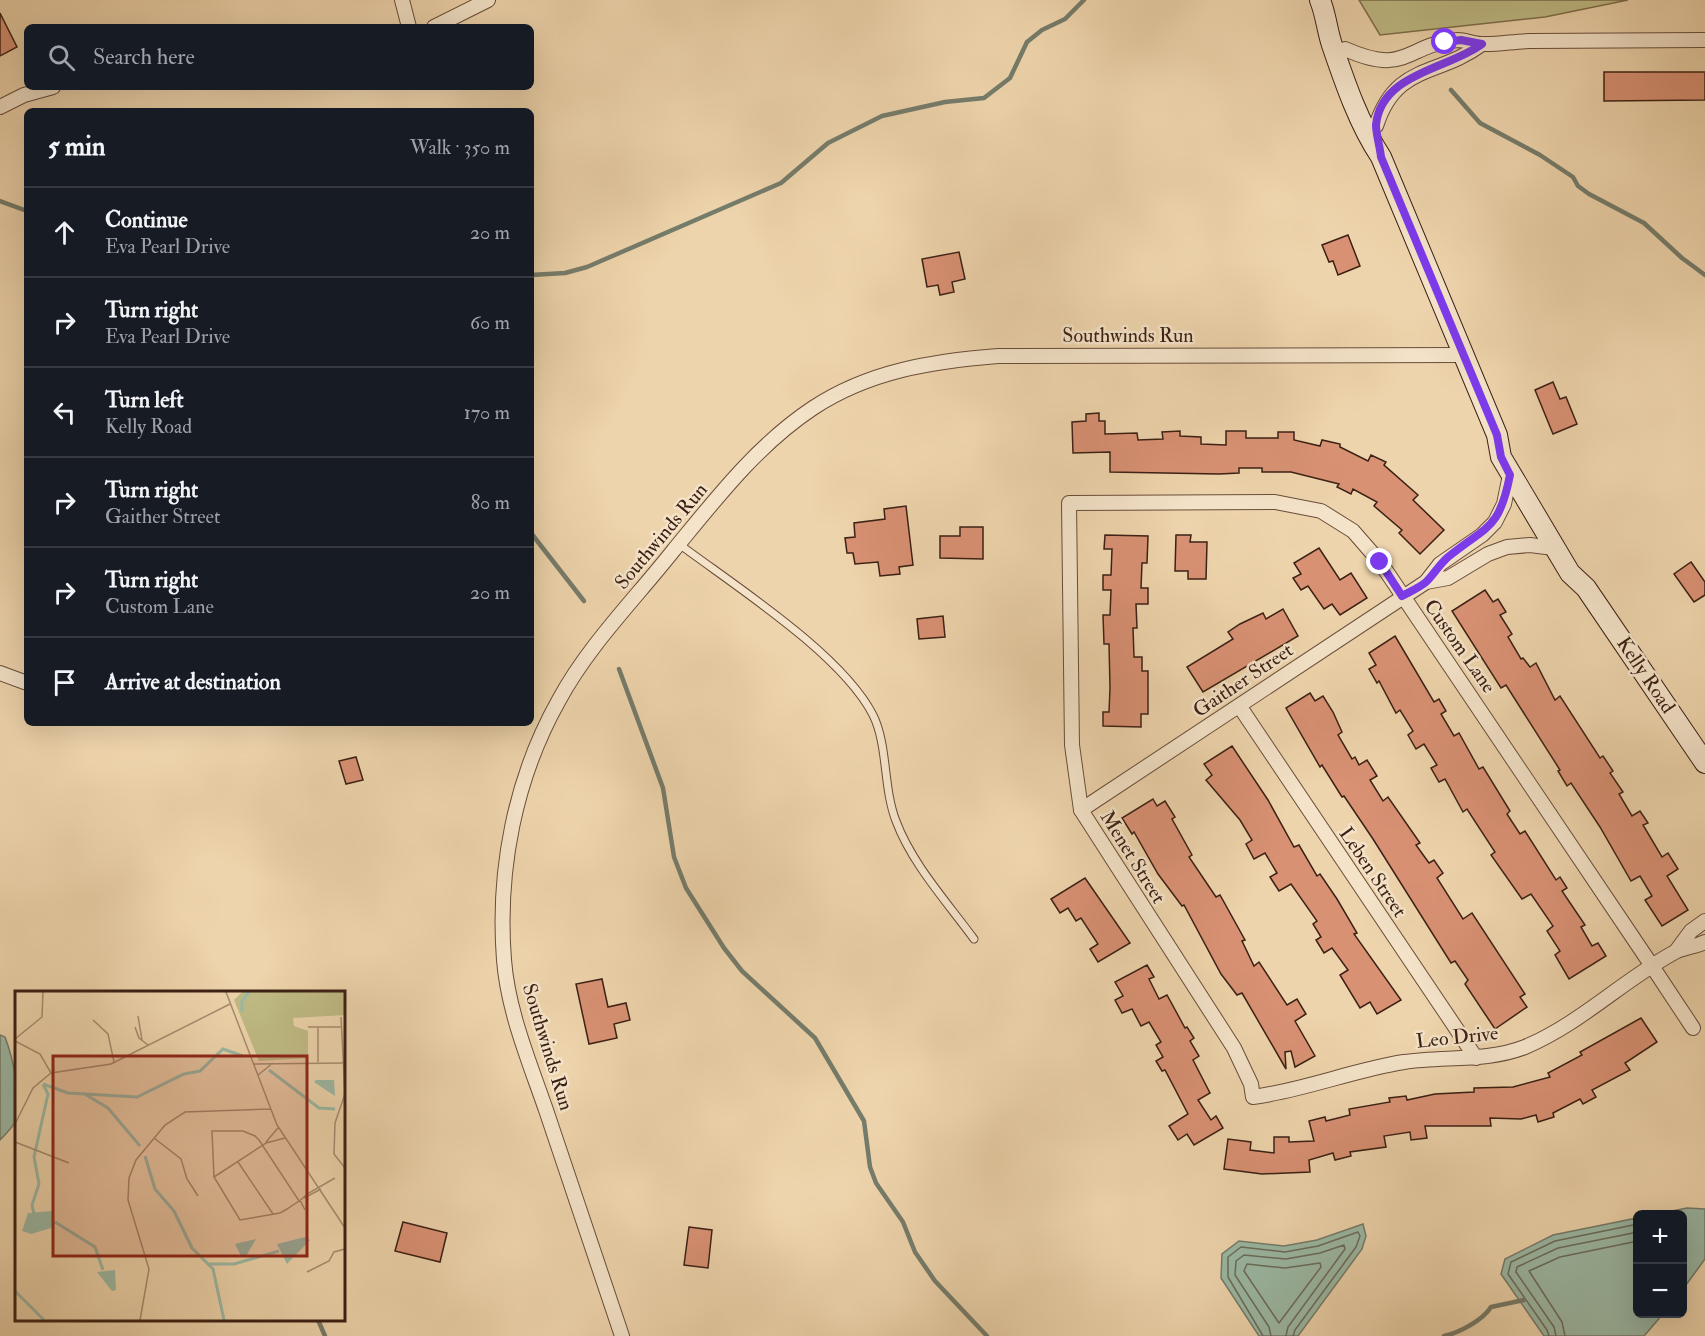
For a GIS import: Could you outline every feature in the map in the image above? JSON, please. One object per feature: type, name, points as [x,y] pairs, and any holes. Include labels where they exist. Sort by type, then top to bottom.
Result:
[{"type":"street","points":[[402,0],[408,24]]},
{"type":"street","points":[[440,24],[488,0]]},
{"type":"street","name":"Kelly Road","points":[[1320,0],[1328,20],[1345,49],[1376,126],[1381,157]]},
{"type":"street","name":"Kelly Road","points":[[1328,20],[1331,42],[1369,138],[1381,157],[1497,435],[1501,457],[1510,475],[1570,573],[1586,588],[1705,763]]},
{"type":"street","points":[[1345,49],[1367,58],[1389,61],[1400,60],[1445,42],[1461,40],[1482,44],[1520,41],[1705,40]]},
{"type":"street","points":[[1376,126],[1385,102],[1401,84],[1435,67],[1466,56],[1482,44]]},
{"type":"street","points":[[0,107],[24,95],[42,90]]},
{"type":"street","name":"Southwinds Run","points":[[621,1336],[515,1018],[504,962],[505,869],[514,812],[538,740],[560,698],[592,651],[751,459],[783,430],[814,407],[854,386],[888,373],[941,360],[998,356],[1462,355]]},
{"type":"street","name":"Kelly Road","points":[[1497,435],[1512,452],[1579,567],[1586,588]]},
{"type":"street","name":"Gaither Street","points":[[1426,582],[1440,564],[1482,535],[1495,522],[1504,504],[1510,475]]},
{"type":"street","name":"Custom Lane","points":[[1069,503],[1275,502],[1321,511],[1353,531],[1380,562],[1693,1028]]},
{"type":"street","name":"Menet Street","points":[[1069,503],[1072,745],[1081,810],[1234,1048],[1244,1066],[1253,1097]]},
{"type":"street","name":"Gaither Street","points":[[1081,810],[1426,582],[1448,578],[1488,554],[1507,547],[1530,545],[1554,548]]},
{"type":"street","points":[[0,674],[24,682]]},
{"type":"street","name":"Leben Street","points":[[1240,707],[1476,1058]]},
{"type":"street","name":"Leo Drive","points":[[1677,950],[1691,931],[1705,921]]},
{"type":"street","name":"Leo Drive","points":[[1253,1097],[1280,1094],[1403,1062],[1476,1058],[1524,1047],[1568,1023],[1677,950],[1705,942]]},
{"type":"lane","points":[[679,544],[788,626],[831,662],[858,691],[874,716],[887,792],[896,823],[916,860],[974,939]]},
{"type":"shaded area","points":[[1359,0],[1628,0],[1545,17],[1380,35]]},
{"type":"water","points":[[0,1035],[5,1037],[15,1075],[15,1122],[0,1140]]},
{"type":"water","points":[[1705,1209],[1705,1259],[1687,1284],[1687,1210],[1677,1210]]},
{"type":"water","points":[[1633,1219],[1633,1318],[1660,1318],[1644,1336],[1544,1336],[1501,1274],[1505,1259],[1553,1235]]},
{"type":"water","points":[[1363,1224],[1366,1236],[1362,1249],[1298,1336],[1259,1336],[1221,1278],[1222,1254],[1239,1241],[1284,1246],[1317,1240]]},
{"type":"building","points":[[0,13],[17,47],[0,56]]},
{"type":"building","points":[[1604,72],[1705,72],[1705,100],[1604,101]]},
{"type":"building","points":[[1348,235],[1360,266],[1338,275],[1333,261],[1329,262],[1322,245]]},
{"type":"building","points":[[959,252],[965,279],[952,282],[954,292],[940,295],[938,285],[927,287],[922,259]]},
{"type":"building","points":[[1553,382],[1560,399],[1566,397],[1577,424],[1553,434],[1535,390]]},
{"type":"building","points":[[1099,413],[1099,421],[1105,421],[1105,434],[1137,433],[1138,440],[1163,439],[1162,432],[1180,431],[1180,436],[1201,437],[1201,444],[1226,445],[1226,431],[1246,431],[1246,438],[1278,438],[1278,432],[1294,432],[1294,440],[1320,446],[1322,440],[1340,444],[1340,447],[1368,461],[1371,455],[1386,462],[1384,465],[1418,495],[1413,500],[1444,530],[1420,554],[1399,533],[1402,530],[1374,506],[1377,502],[1353,489],[1351,494],[1337,487],[1339,484],[1291,472],[1262,472],[1262,468],[1239,468],[1239,473],[1219,474],[1110,472],[1110,452],[1073,453],[1072,422],[1086,421],[1086,414]]},
{"type":"building","points":[[906,506],[913,565],[899,567],[900,574],[880,576],[878,562],[855,564],[853,553],[847,553],[845,538],[855,537],[854,523],[885,519],[884,509]]},
{"type":"building","points":[[960,527],[983,527],[983,559],[940,558],[940,536],[960,536]]},
{"type":"building","points":[[1105,535],[1148,536],[1147,563],[1142,563],[1141,588],[1148,588],[1148,604],[1136,604],[1137,628],[1133,628],[1134,657],[1142,657],[1142,671],[1148,671],[1148,714],[1141,714],[1141,727],[1103,726],[1103,712],[1109,712],[1110,688],[1109,644],[1104,644],[1103,615],[1110,615],[1111,590],[1103,590],[1103,575],[1111,575],[1112,549],[1104,549]]},
{"type":"building","points":[[1176,535],[1191,535],[1190,542],[1207,542],[1206,579],[1188,579],[1188,571],[1175,571]]},
{"type":"building","points":[[1319,548],[1340,580],[1351,573],[1367,598],[1340,615],[1332,604],[1324,609],[1308,586],[1301,590],[1293,578],[1301,574],[1294,563]]},
{"type":"building","points":[[1691,562],[1705,582],[1705,595],[1694,602],[1674,574]]},
{"type":"building","points":[[1485,590],[1493,602],[1498,599],[1506,612],[1500,615],[1512,634],[1508,637],[1521,659],[1523,658],[1530,667],[1536,663],[1555,700],[1560,696],[1600,758],[1603,756],[1613,771],[1610,773],[1623,792],[1619,794],[1632,816],[1640,811],[1648,823],[1643,825],[1662,857],[1668,853],[1678,869],[1667,876],[1688,910],[1662,926],[1645,900],[1652,896],[1640,876],[1631,881],[1571,783],[1567,786],[1558,771],[1560,770],[1506,685],[1501,688],[1452,611]]},
{"type":"building","points":[[1283,609],[1298,636],[1203,692],[1187,667],[1233,639],[1228,632],[1240,624],[1263,613],[1266,619]]},
{"type":"building","points":[[943,616],[945,637],[919,639],[917,619]]},
{"type":"building","points":[[1395,636],[1434,702],[1439,699],[1446,711],[1441,714],[1454,736],[1459,733],[1479,769],[1483,767],[1510,811],[1507,814],[1520,834],[1525,831],[1556,880],[1560,877],[1567,888],[1562,891],[1585,925],[1581,927],[1592,946],[1598,943],[1606,956],[1569,979],[1555,955],[1560,951],[1547,931],[1553,926],[1531,894],[1522,899],[1491,855],[1495,852],[1467,809],[1463,812],[1445,779],[1439,782],[1431,768],[1437,765],[1424,744],[1416,749],[1408,735],[1413,731],[1400,710],[1396,713],[1379,681],[1377,683],[1369,669],[1376,665],[1369,653]]},
{"type":"building","points":[[1310,693],[1315,701],[1323,696],[1342,732],[1338,735],[1352,759],[1355,757],[1359,765],[1367,760],[1377,776],[1370,780],[1383,801],[1388,797],[1420,843],[1416,845],[1429,863],[1434,860],[1443,873],[1437,878],[1463,919],[1472,913],[1525,994],[1520,997],[1527,1007],[1495,1029],[1465,984],[1468,980],[1455,961],[1451,963],[1373,839],[1322,765],[1320,767],[1286,708]]},
{"type":"building","points":[[1232,746],[1268,800],[1294,847],[1299,845],[1317,876],[1320,874],[1357,933],[1354,934],[1401,1000],[1377,1014],[1370,1002],[1360,1008],[1340,975],[1348,970],[1332,948],[1324,953],[1316,940],[1321,937],[1313,924],[1317,921],[1291,884],[1279,891],[1270,877],[1277,873],[1265,853],[1254,859],[1246,844],[1252,840],[1240,820],[1206,780],[1212,775],[1204,764]]},
{"type":"building","points":[[356,757],[363,780],[346,784],[339,761]]},
{"type":"building","points":[[1153,799],[1157,806],[1165,801],[1175,817],[1172,819],[1192,855],[1189,857],[1216,897],[1220,895],[1245,940],[1242,941],[1254,966],[1259,962],[1287,1005],[1297,999],[1306,1014],[1295,1021],[1315,1056],[1295,1067],[1291,1051],[1285,1052],[1286,1069],[1242,993],[1237,995],[1221,974],[1184,905],[1182,906],[1158,874],[1134,832],[1132,834],[1122,818]]},
{"type":"building","points":[[1085,878],[1130,943],[1098,962],[1090,949],[1098,944],[1081,918],[1076,921],[1068,908],[1060,913],[1051,899]]},
{"type":"building","points":[[1147,965],[1154,977],[1149,979],[1159,999],[1167,995],[1185,1028],[1187,1027],[1194,1038],[1190,1041],[1199,1056],[1193,1060],[1210,1093],[1198,1100],[1211,1120],[1216,1116],[1223,1128],[1194,1145],[1187,1134],[1178,1140],[1169,1126],[1188,1114],[1165,1070],[1162,1071],[1156,1061],[1163,1057],[1156,1045],[1161,1042],[1149,1022],[1141,1026],[1132,1009],[1122,1013],[1115,1000],[1123,996],[1115,982]]},
{"type":"building","points":[[602,979],[608,1007],[626,1003],[630,1020],[614,1024],[617,1038],[589,1044],[576,984]]},
{"type":"building","points":[[1641,1018],[1657,1042],[1625,1063],[1630,1070],[1592,1090],[1596,1097],[1583,1104],[1580,1099],[1553,1113],[1554,1117],[1538,1122],[1536,1115],[1521,1119],[1490,1118],[1491,1126],[1425,1126],[1427,1138],[1411,1140],[1410,1132],[1384,1136],[1386,1147],[1350,1152],[1351,1156],[1335,1160],[1333,1153],[1309,1160],[1310,1172],[1262,1174],[1224,1169],[1228,1139],[1251,1142],[1250,1150],[1274,1153],[1274,1137],[1289,1137],[1289,1142],[1314,1141],[1309,1121],[1325,1117],[1326,1121],[1350,1115],[1349,1109],[1390,1102],[1389,1098],[1406,1096],[1407,1100],[1435,1094],[1474,1092],[1474,1088],[1513,1087],[1550,1077],[1548,1073],[1582,1055],[1580,1052]]},
{"type":"building","points":[[403,1222],[447,1233],[440,1262],[395,1251]]},
{"type":"building","points":[[689,1227],[712,1230],[708,1268],[684,1265]]},
{"type":"waterway","points":[[534,275],[565,273],[587,267],[781,183],[828,143],[882,116],[945,102],[984,98],[1010,78],[1027,42],[1042,30],[1065,19],[1084,0]]},
{"type":"waterway","points":[[1451,90],[1480,123],[1540,155],[1573,177],[1578,186],[1589,194],[1644,223],[1682,258],[1705,275]]},
{"type":"waterway","points":[[0,201],[24,210]]},
{"type":"waterway","points":[[534,537],[584,601]]},
{"type":"waterway","points":[[619,669],[663,788],[674,857],[686,888],[724,948],[742,971],[815,1038],[864,1121],[870,1167],[876,1183],[903,1222],[915,1252],[935,1281],[987,1336]]},
{"type":"waterway","points":[[1444,1336],[1470,1325],[1491,1307],[1524,1300]]},
{"type":"waterway","points":[[318,1321],[325,1336]]},
{"type":"route","points":[[1380,562],[1402,596],[1426,582],[1440,564],[1482,535],[1495,522],[1504,504],[1510,475],[1501,457],[1497,435],[1381,157],[1376,126],[1385,102],[1401,84],[1435,67],[1466,56],[1482,44],[1461,40],[1445,42]]}]
